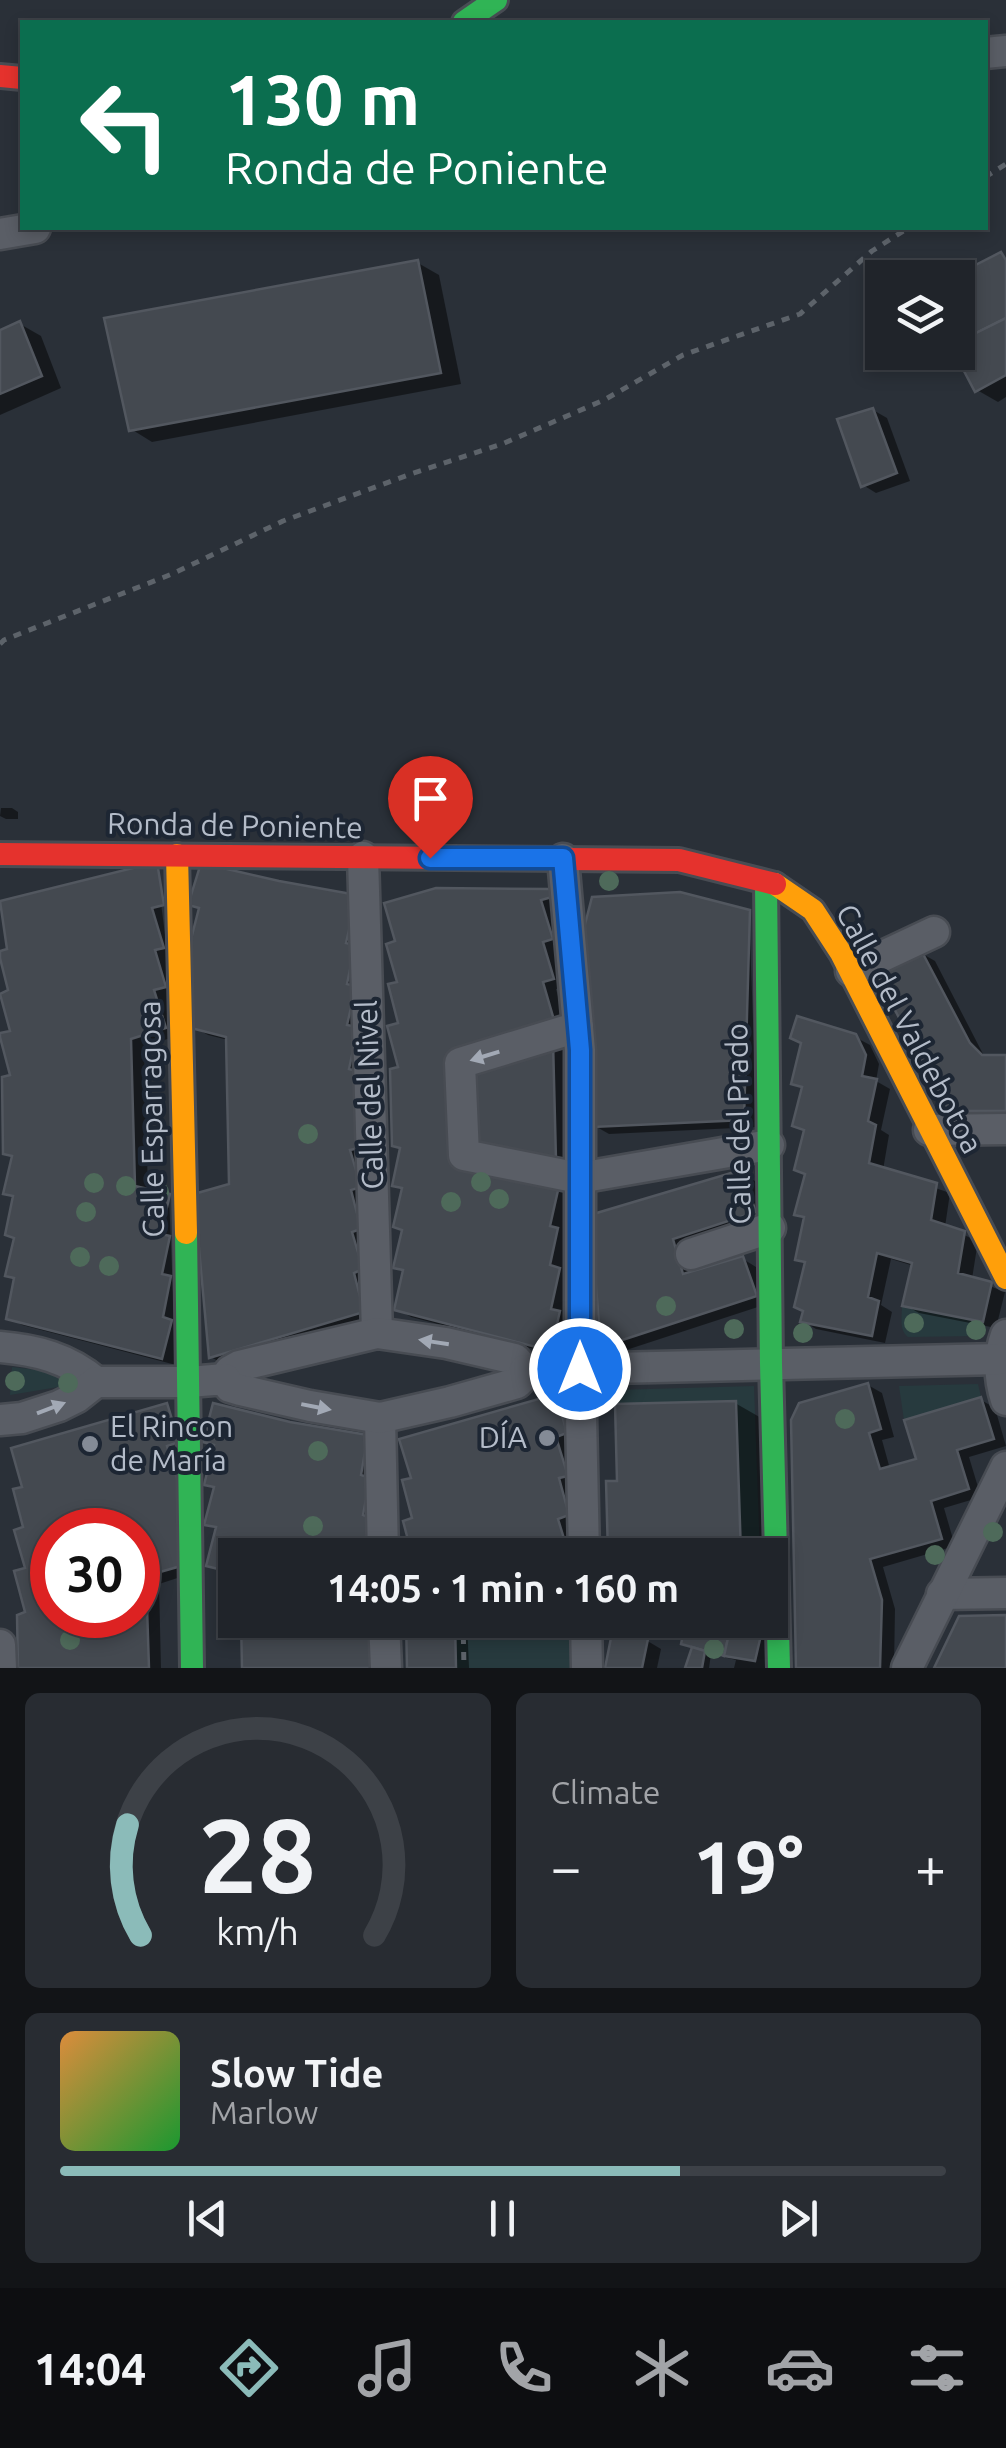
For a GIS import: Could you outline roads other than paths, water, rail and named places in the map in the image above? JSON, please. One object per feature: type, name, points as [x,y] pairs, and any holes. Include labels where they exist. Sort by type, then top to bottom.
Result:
[{"type":"street","points":[[467,20],[496,0]]},
{"type":"street","name":"Ronda de Poniente","points":[[0,854],[679,860],[766,883]]},
{"type":"street","name":"Calle Esparragosa","points":[[177,855],[192,1668]]},
{"type":"street","name":"Calle del Nivel","points":[[363,857],[376,1333]]},
{"type":"street","points":[[563,858],[578,1027],[584,1538]]},
{"type":"street","name":"Calle del Valdebotoa","points":[[766,883],[813,910],[842,952],[1006,1278]]},
{"type":"street","name":"Calle del Prado","points":[[766,883],[778,1668]]},
{"type":"street","points":[[850,971],[934,932]]},
{"type":"street","points":[[578,1027],[460,1063],[464,1155],[579,1178],[770,1145]]},
{"type":"street","points":[[929,1130],[1006,1130]]},
{"type":"street","points":[[691,1254],[770,1228]]},
{"type":"street","points":[[225,1380],[239,1366],[376,1333],[446,1343],[515,1359],[525,1370],[771,1364],[1003,1347],[1000,1378],[1006,1400]]},
{"type":"street","points":[[0,1348],[21,1349],[68,1362],[96,1382],[225,1380]]},
{"type":"street","points":[[225,1380],[230,1387],[240,1390],[380,1418],[517,1383],[525,1370]]},
{"type":"street","points":[[1,1424],[60,1406],[96,1382]]},
{"type":"street","points":[[380,1418],[382,1538]]},
{"type":"street","points":[[906,1668],[1006,1466]]},
{"type":"street","points":[[942,1594],[1006,1593]]},
{"type":"street","points":[[385,1638],[386,1668]]},
{"type":"street","points":[[586,1638],[587,1668]]},
{"type":"street","points":[[0,1644],[0,1668]]},
{"type":"place","name":"DÍA","points":[[547,1438]]},
{"type":"place","name":"El Rincon de María","points":[[90,1444]]}]
